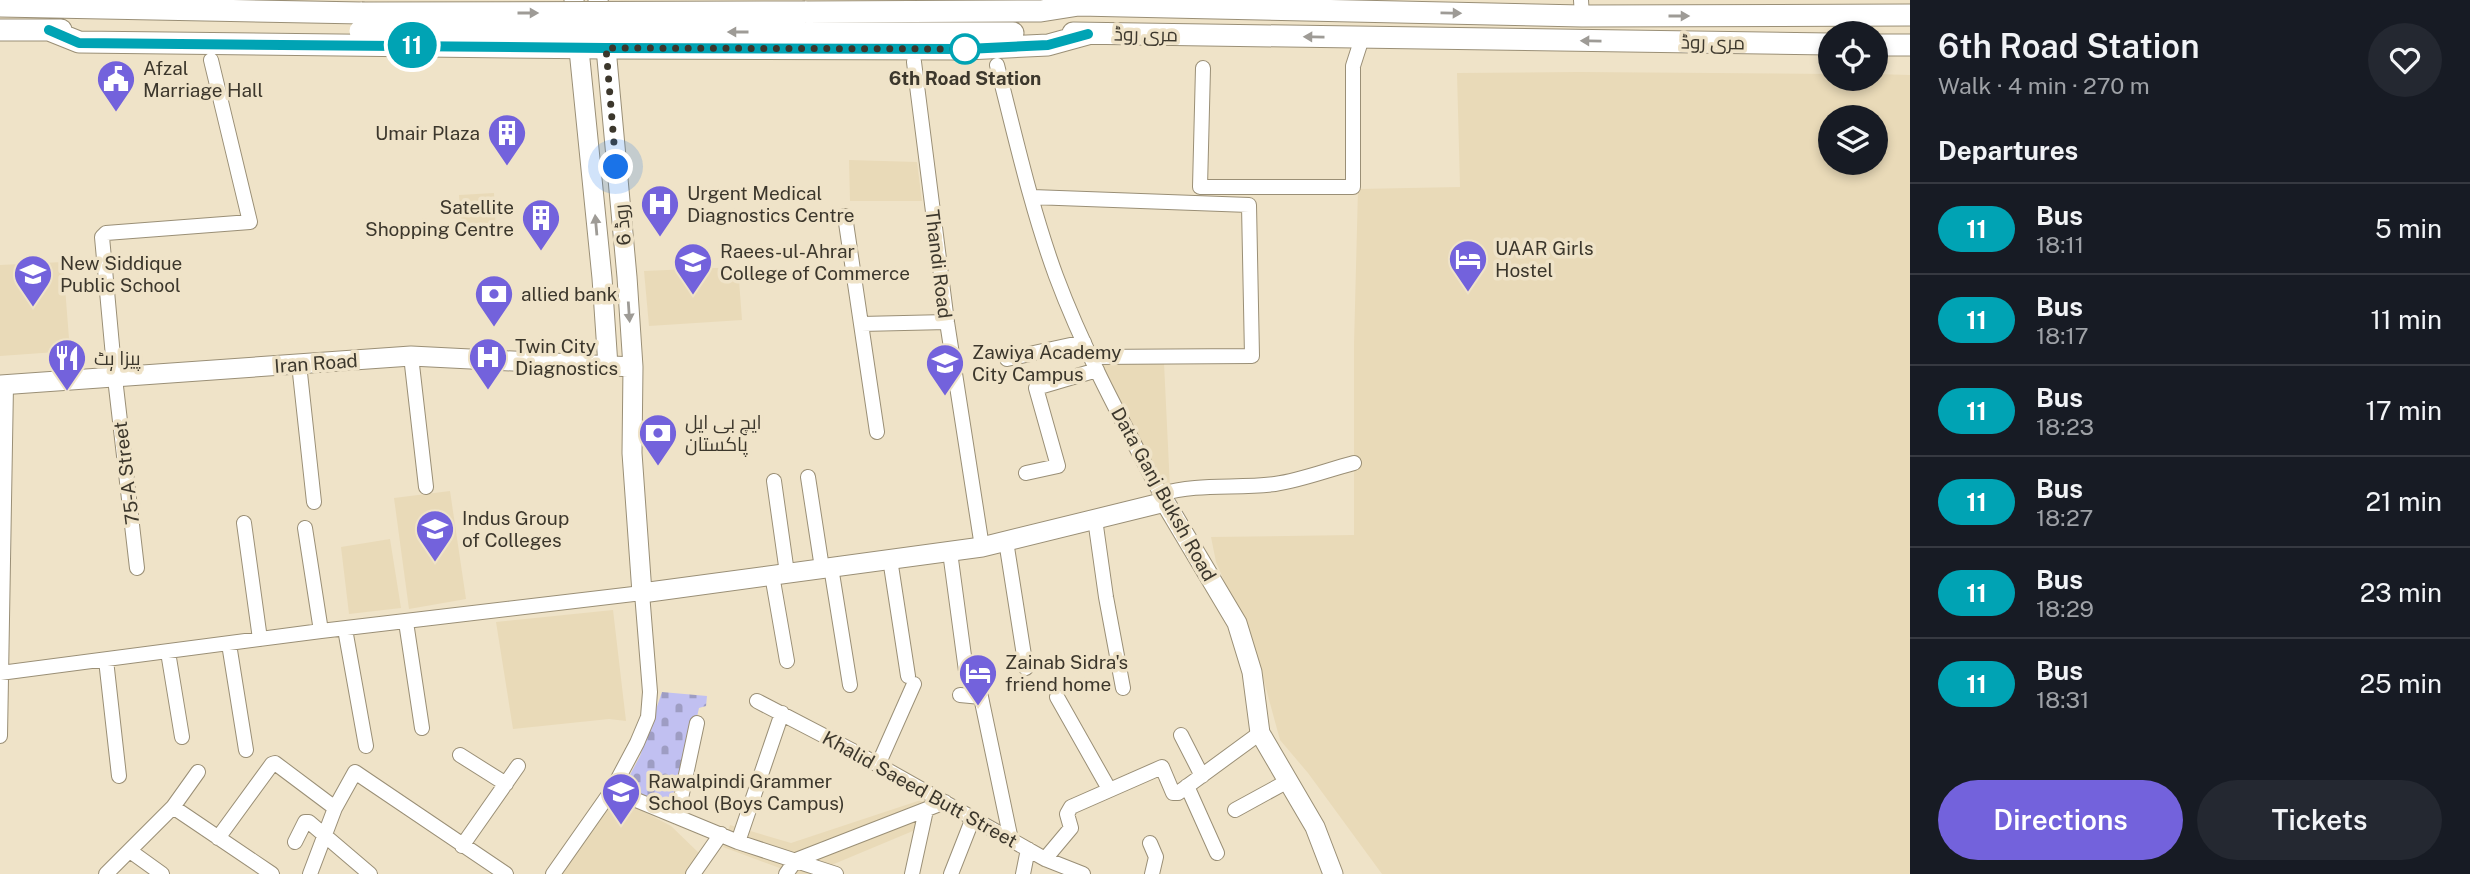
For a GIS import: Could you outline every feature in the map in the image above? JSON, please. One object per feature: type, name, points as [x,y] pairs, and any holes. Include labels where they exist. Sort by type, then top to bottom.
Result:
[{"type":"main road","points":[[477,46],[493,37],[497,27],[498,16],[491,0]]},
{"type":"main road","name":"روڈ 6","points":[[574,0],[602,278],[608,366]]},
{"type":"main road","name":"روڈ 6","points":[[598,0],[606,48],[633,367],[632,453],[642,593]]},
{"type":"main road","points":[[1056,0],[1079,5]]},
{"type":"main road","name":"مری روڈ","points":[[0,6],[62,3],[361,22]]},
{"type":"main road","name":"مری روڈ","points":[[805,22],[1041,11],[1079,5],[1582,8],[1910,15]]},
{"type":"main road","name":"مری روڈ","points":[[0,30],[361,22],[805,22],[1088,34],[1818,44]]},
{"type":"main road","points":[[49,30],[79,43],[606,48],[967,49],[1048,45],[1088,34]]},
{"type":"main road","points":[[1888,45],[1910,45]]},
{"type":"main road","name":"Iran Road","points":[[3,385],[411,356],[633,367]]},
{"type":"main road","points":[[642,593],[982,547],[1096,519],[1163,498]]},
{"type":"main road","name":"Data Ganj Buksh Road","points":[[1163,498],[1237,623],[1252,672],[1260,733],[1315,827],[1334,874]]},
{"type":"street","points":[[1203,68],[1200,187],[1353,187],[1353,66],[1362,38]]},
{"type":"street","name":"75-A Street","points":[[137,568],[115,378],[104,234],[250,222],[211,60]]},
{"type":"street","name":"Thandi Road","points":[[914,62],[947,322],[982,547]]},
{"type":"street","name":"Data Ganj Buksh Road","points":[[997,65],[1056,275],[1093,364],[1163,498]]},
{"type":"street","points":[[1026,473],[1058,466],[1036,388],[1093,364],[1252,356],[1249,205],[1032,197]]},
{"type":"street","points":[[845,216],[877,432]]},
{"type":"street","points":[[862,324],[947,322]]},
{"type":"street","points":[[1007,359],[1084,342]]},
{"type":"street","points":[[411,356],[426,487]]},
{"type":"street","points":[[299,364],[314,502]]},
{"type":"street","points":[[0,736],[3,385]]},
{"type":"street","points":[[1163,498],[1194,487],[1274,484],[1298,480],[1354,463]]},
{"type":"street","points":[[808,477],[850,685]]},
{"type":"street","points":[[774,481],[787,661]]},
{"type":"street","points":[[1096,519],[1105,597],[1123,688]]},
{"type":"street","points":[[244,523],[260,639]]},
{"type":"street","points":[[305,528],[321,631]]},
{"type":"street","points":[[1006,541],[1026,668]]},
{"type":"street","points":[[950,552],[966,671]]},
{"type":"street","points":[[878,765],[911,680],[890,559]]},
{"type":"street","points":[[1,673],[642,593],[650,692],[648,717],[612,790],[553,874]]},
{"type":"street","points":[[406,622],[422,728]]},
{"type":"street","points":[[345,629],[366,746]]},
{"type":"street","points":[[229,644],[246,750]]},
{"type":"street","points":[[168,652],[182,737]]},
{"type":"street","points":[[106,660],[119,776]]},
{"type":"street","points":[[960,695],[981,697],[1011,840]]},
{"type":"street","points":[[1057,697],[1109,789]]},
{"type":"street","name":"Khalid Saeed Butt Street","points":[[757,701],[1045,859],[1083,874]]},
{"type":"street","points":[[738,842],[782,713]]},
{"type":"street","points":[[677,817],[697,723]]},
{"type":"street","points":[[1045,859],[1071,828],[1068,810],[1162,767],[1173,793],[1178,793],[1260,733]]},
{"type":"street","points":[[1181,735],[1202,775]]},
{"type":"street","points":[[460,755],[506,784]]},
{"type":"street","points":[[218,838],[275,763],[335,808]]},
{"type":"street","points":[[462,846],[518,766]]},
{"type":"street","points":[[106,874],[173,807],[198,772]]},
{"type":"street","points":[[310,874],[335,808],[355,772],[506,874]]},
{"type":"street","points":[[1236,810],[1289,781]]},
{"type":"street","points":[[1187,786],[1217,853]]},
{"type":"street","points":[[612,790],[738,842],[836,874]]},
{"type":"street","points":[[786,874],[796,860],[944,802]]},
{"type":"street","points":[[173,807],[272,874]]},
{"type":"street","points":[[912,874],[926,810]]},
{"type":"street","points":[[951,874],[973,818]]},
{"type":"street","points":[[295,842],[305,822],[309,822],[370,874]]},
{"type":"street","points":[[693,874],[721,834]]},
{"type":"street","points":[[1150,843],[1156,856],[1152,874]]},
{"type":"street","points":[[1023,874],[1028,849]]},
{"type":"street","points":[[130,851],[162,874]]},
{"type":"shaded area","points":[[1457,73],[1818,74],[1818,91],[1888,91],[1888,74],[1910,75],[1910,874],[1382,874],[1308,773],[1280,740],[1258,659],[1216,562],[1211,537],[1354,535],[1354,345],[1358,189],[1460,187]]},
{"type":"shaded area","points":[[849,160],[917,162],[922,201],[850,201]]},
{"type":"shaded area","points":[[494,193],[496,236],[462,237],[459,195]]},
{"type":"shaded area","name":"New Siddique Public School","points":[[63,262],[70,351],[0,356],[0,265]]},
{"type":"shaded area","name":"Raees-ul-Ahrar College of Commerce","points":[[738,267],[742,320],[649,326],[644,271]]},
{"type":"shaded area","points":[[1098,362],[1164,363],[1170,488],[1164,487]]},
{"type":"shaded area","points":[[450,491],[466,599],[409,609],[394,498]]},
{"type":"shaded area","points":[[390,539],[401,608],[349,614],[341,547]]},
{"type":"shaded area","points":[[613,610],[626,721],[609,719],[513,729],[496,622]]},
{"type":"shaded area","points":[[614,796],[671,826],[701,855],[688,874],[562,874]]},
{"type":"shaded area","points":[[924,799],[932,823],[810,874],[796,874],[723,847],[730,825],[791,843]]},
{"type":"green space","points":[[662,692],[707,696],[706,706],[699,708],[676,809],[622,790],[640,756]]},
{"type":"bus line","name":"11","points":[[49,30],[79,43],[606,48],[967,49],[1048,45],[1088,34]]},
{"type":"place","name":"6th Road Station","points":[[965,49]]},
{"type":"place","name":"Afzal Marriage Hall","points":[[116,113]]},
{"type":"place","name":"Umair Plaza","points":[[507,167]]},
{"type":"place","name":"Urgent Medical Diagnostics Centre","points":[[660,238]]},
{"type":"place","name":"Satellite Shopping Centre","points":[[541,252]]},
{"type":"place","name":"UAAR Girls Hostel","points":[[1468,293]]},
{"type":"place","name":"Raees-ul-Ahrar College of Commerce","points":[[693,296]]},
{"type":"place","name":"New Siddique Public School","points":[[33,308]]},
{"type":"place","name":"allied bank","points":[[494,328]]},
{"type":"place","name":"Twin City Diagnostics","points":[[488,391]]},
{"type":"place","name":"پیزا ہٹ","points":[[67,392]]},
{"type":"place","name":"Zawiya Academy City Campus","points":[[945,397]]},
{"type":"place","name":"ایچ بی ایل پاکستان","points":[[658,467]]},
{"type":"place","name":"Indus Group of Colleges","points":[[435,563]]},
{"type":"place","name":"Zainab Sidra's friend home","points":[[978,707]]},
{"type":"place","name":"Rawalpindi Grammer School (Boys Campus)","points":[[621,826]]},
{"type":"route","points":[[616,167],[606,48],[965,49]]}]
